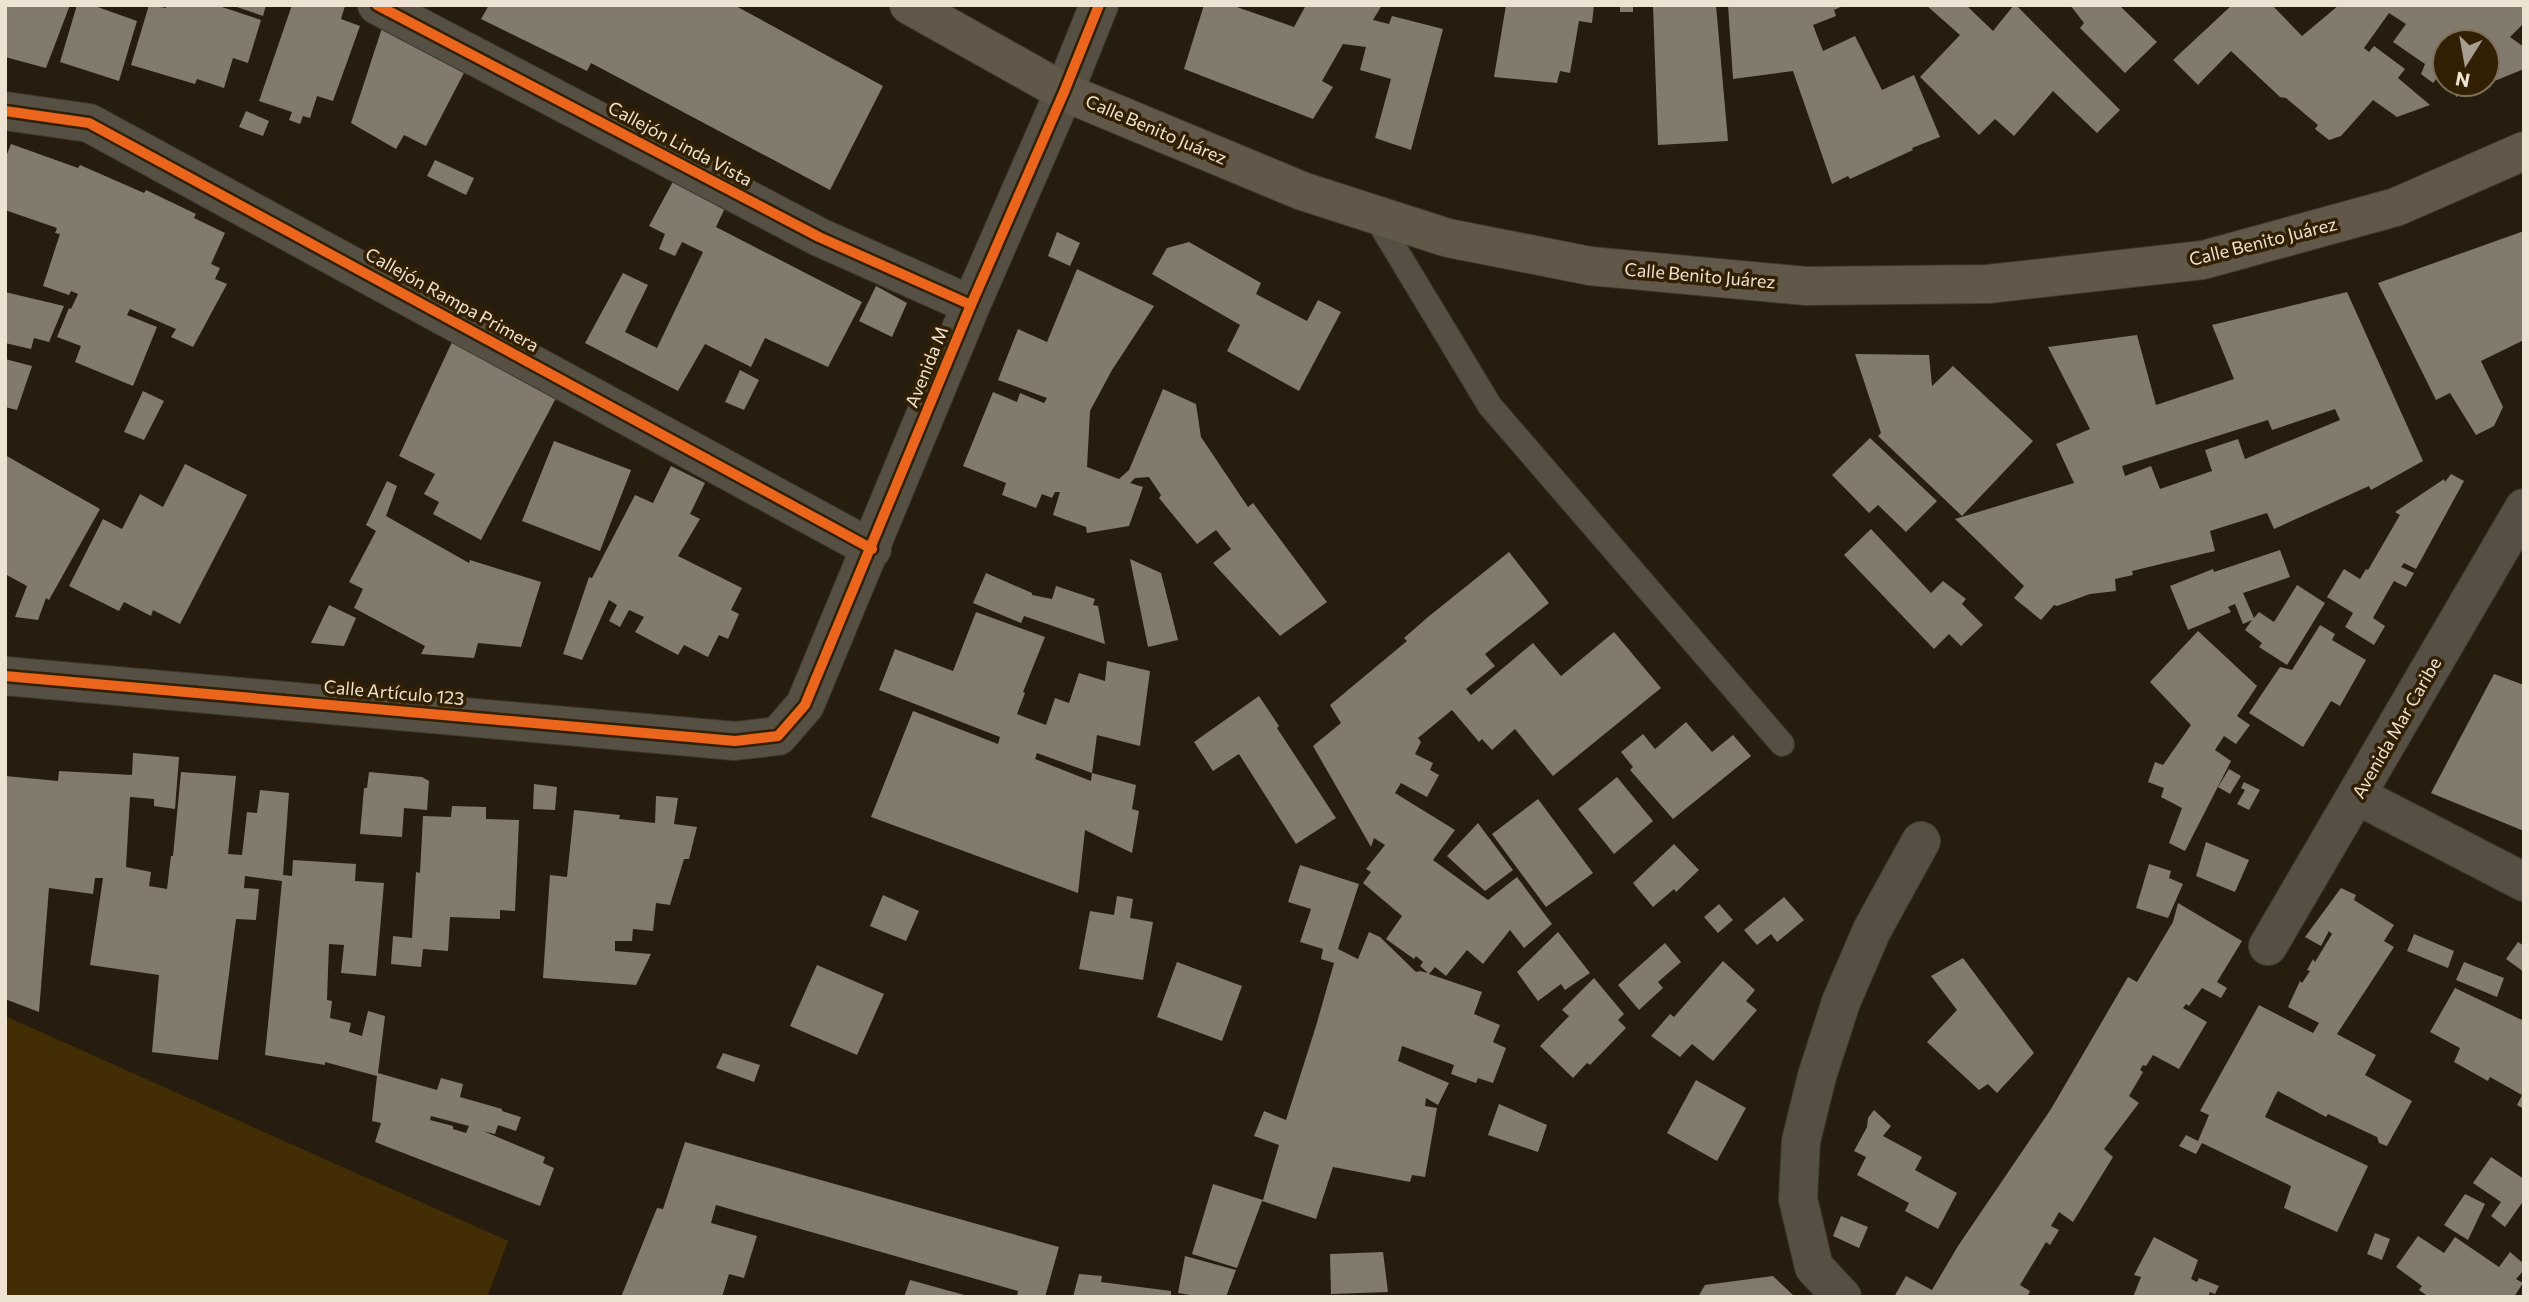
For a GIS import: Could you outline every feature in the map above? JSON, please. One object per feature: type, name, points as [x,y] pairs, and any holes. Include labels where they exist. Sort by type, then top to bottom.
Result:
[{"type":"main road","name":"Calle Benito Juárez","points":[[909,5],[1064,92],[1302,191],[1448,238],[1590,266],[1807,286],[1988,284],[2203,260],[2396,207],[2524,151]]},
{"type":"street","name":"Callejón Linda Vista","points":[[377,5],[819,237],[971,305]]},
{"type":"street","name":"Avenida M","points":[[779,736],[805,705],[1099,5]]},
{"type":"street","name":"Callejón Rampa Primera","points":[[5,111],[89,123],[872,548]]},
{"type":"street","name":"Avenida Mar Caribe","points":[[2268,946],[2524,508]]},
{"type":"street","name":"Calle Artículo 123","points":[[5,676],[735,741],[779,736]]},
{"type":"street","points":[[2358,796],[2524,882]]},
{"type":"street","points":[[1842,1297],[1814,1267],[1798,1199],[1801,1140],[1817,1076],[1841,1002],[1872,930],[1921,841]]},
{"type":"lane","points":[[1374,214],[1490,405],[1782,744]]},
{"type":"shaded area","points":[[5,1016],[508,1241],[487,1297],[5,1297]]},
{"type":"building","points":[[5,5],[70,5],[46,68],[5,57]]},
{"type":"building","points":[[77,5],[92,5],[137,21],[119,81],[60,62]]},
{"type":"building","points":[[149,5],[166,8],[166,5],[216,5],[261,20],[248,63],[233,58],[224,88],[197,79],[195,84],[131,65]]},
{"type":"building","points":[[231,5],[266,5],[263,16]]},
{"type":"building","points":[[292,5],[344,5],[341,19],[360,26],[333,101],[317,96],[310,118],[303,116],[300,124],[289,120],[292,112],[259,101]]},
{"type":"building","points":[[489,5],[734,5],[883,86],[830,190],[591,63],[587,71],[481,19]]},
{"type":"building","points":[[1204,5],[1231,5],[1294,27],[1306,5],[1382,5],[1373,20],[1389,24],[1392,16],[1443,29],[1411,150],[1375,138],[1391,79],[1360,70],[1366,47],[1343,44],[1322,81],[1333,87],[1313,119],[1184,69]]},
{"type":"building","points":[[1506,5],[1594,5],[1592,23],[1579,21],[1570,73],[1560,71],[1557,83],[1494,77]]},
{"type":"building","points":[[1620,5],[1633,5],[1633,12],[1620,12]]},
{"type":"building","points":[[1653,5],[1716,5],[1728,141],[1658,145]]},
{"type":"building","points":[[1728,5],[1845,5],[1834,10],[1836,16],[1813,25],[1823,51],[1855,36],[1882,90],[1914,75],[1940,137],[1850,179],[1848,176],[1832,184],[1793,71],[1733,79]]},
{"type":"building","points":[[1926,5],[1971,5],[1968,7],[1993,31],[2016,5],[2120,110],[2097,133],[2053,91],[2014,136],[1995,119],[1979,135],[1920,77],[1960,35]]},
{"type":"building","points":[[2070,5],[2119,5],[2157,42],[2125,73],[2080,28],[2084,23]]},
{"type":"building","points":[[2232,5],[2272,5],[2302,36],[2339,5],[2524,5],[2524,23],[2510,37],[2524,47],[2524,69],[2501,78],[2501,28],[2431,28],[2431,82],[2421,74],[2425,64],[2393,42],[2406,24],[2389,13],[2364,48],[2369,52],[2374,46],[2405,69],[2398,78],[2430,105],[2397,117],[2373,100],[2341,136],[2329,140],[2315,129],[2318,125],[2286,98],[2280,97],[2231,51],[2198,85],[2173,60]]},
{"type":"building","points":[[383,25],[467,67],[426,146],[404,135],[396,149],[351,123]]},
{"type":"building","points":[[246,111],[269,121],[263,136],[239,127]]},
{"type":"building","points":[[11,144],[78,168],[80,165],[144,193],[146,190],[196,214],[194,218],[225,233],[211,264],[220,268],[215,279],[227,284],[193,347],[171,337],[176,329],[130,309],[127,315],[157,327],[133,386],[75,362],[81,346],[57,337],[78,294],[71,291],[69,295],[43,286],[60,234],[55,233],[57,228],[5,210],[5,159]]},
{"type":"building","points":[[435,160],[474,178],[466,195],[427,176]]},
{"type":"building","points":[[676,176],[727,204],[716,227],[862,302],[828,367],[765,338],[751,367],[705,344],[678,391],[585,343],[623,273],[648,285],[625,332],[657,348],[703,252],[682,242],[675,256],[659,249],[665,234],[649,226]]},
{"type":"building","points":[[2524,231],[2524,340],[2481,361],[2503,407],[2494,426],[2476,435],[2450,393],[2436,400],[2378,283]]},
{"type":"building","points":[[1057,232],[1080,243],[1070,266],[1048,256]]},
{"type":"building","points":[[1189,242],[1261,283],[1256,294],[1307,321],[1318,300],[1341,312],[1299,391],[1227,351],[1240,325],[1152,274],[1167,248]]},
{"type":"building","points":[[1077,269],[1154,306],[1112,370],[1090,411],[1087,467],[1119,479],[1129,470],[1163,389],[1196,404],[1201,437],[1248,507],[1253,503],[1327,602],[1280,636],[1213,563],[1231,549],[1216,530],[1197,544],[1159,498],[1161,495],[1149,477],[1135,478],[1130,483],[1143,487],[1129,526],[1087,533],[1086,527],[1053,515],[1060,492],[1055,492],[1052,498],[1042,494],[1036,508],[1002,495],[1006,483],[963,466],[993,392],[1017,402],[1020,393],[1044,403],[1047,398],[998,380],[1018,329],[1047,342]]},
{"type":"building","points":[[876,286],[907,303],[892,337],[859,321]]},
{"type":"building","points":[[5,292],[64,306],[49,342],[34,338],[31,349],[5,343]]},
{"type":"building","points":[[2347,292],[2423,461],[2371,490],[2369,486],[2274,529],[2267,513],[2210,531],[2215,551],[2132,571],[2133,575],[2115,579],[2116,591],[2090,594],[2054,605],[2041,620],[2014,598],[2024,586],[1955,519],[2074,483],[2056,444],[2090,429],[2048,347],[2137,335],[2156,405],[2234,379],[2212,325]],"holes":[[[2335,409],[2340,420],[2245,459],[2238,439],[2205,450],[2212,471],[2160,489],[2151,466],[2125,476],[2122,466],[2268,420],[2272,430]]]},
{"type":"building","points":[[452,342],[556,398],[481,540],[433,514],[439,502],[424,494],[435,474],[399,456]]},
{"type":"building","points":[[1855,354],[1929,355],[1932,386],[1953,366],[2033,441],[1962,516],[1878,436],[1881,433]]},
{"type":"building","points":[[5,359],[32,366],[17,410],[5,407]]},
{"type":"building","points":[[740,370],[759,380],[744,410],[725,402]]},
{"type":"building","points":[[143,391],[164,401],[144,440],[124,432]]},
{"type":"building","points":[[1870,438],[1937,501],[1906,532],[1878,505],[1869,513],[1832,475]]},
{"type":"building","points":[[554,441],[631,470],[600,551],[522,521]]},
{"type":"building","points":[[5,455],[100,509],[49,600],[46,598],[38,620],[15,617],[27,586],[5,574]]},
{"type":"building","points":[[185,464],[247,495],[180,624],[153,610],[151,616],[124,602],[119,611],[69,586],[103,519],[122,529],[140,494],[163,507]]},
{"type":"building","points":[[671,466],[705,483],[690,514],[700,519],[678,556],[742,588],[731,610],[739,614],[728,639],[719,635],[708,657],[684,645],[678,655],[635,632],[644,617],[629,610],[620,627],[609,621],[617,605],[609,600],[582,660],[563,654],[589,577],[592,578],[635,495],[653,503]]},
{"type":"building","points":[[2451,474],[2464,481],[2416,569],[2404,563],[2401,567],[2414,573],[2406,587],[2394,581],[2373,618],[2385,626],[2374,645],[2345,627],[2353,613],[2327,597],[2344,569],[2360,579],[2366,569],[2368,570],[2400,515],[2395,512],[2444,479],[2445,482]]},
{"type":"building","points":[[387,481],[397,486],[386,516],[469,563],[470,560],[541,582],[521,647],[478,643],[474,658],[421,654],[425,646],[354,608],[363,589],[349,582],[376,531],[366,525]]},
{"type":"building","points":[[1871,529],[1931,593],[1943,581],[1966,599],[1962,604],[1983,625],[1961,646],[1949,634],[1934,649],[1844,555]]},
{"type":"building","points":[[2280,550],[2290,577],[2243,593],[2254,618],[2259,612],[2274,622],[2297,585],[2325,603],[2287,665],[2259,647],[2262,643],[2245,630],[2252,620],[2243,624],[2235,604],[2228,607],[2231,612],[2188,630],[2170,586],[2213,569],[2214,572]]},
{"type":"building","points":[[1509,552],[1549,603],[1485,654],[1495,666],[1466,689],[1471,695],[1533,643],[1561,676],[1614,632],[1661,688],[1553,776],[1515,729],[1492,750],[1482,739],[1479,742],[1452,710],[1418,738],[1421,742],[1415,754],[1433,763],[1430,770],[1439,775],[1427,797],[1401,783],[1395,793],[1455,830],[1433,860],[1488,900],[1517,877],[1552,924],[1524,948],[1510,930],[1483,964],[1467,950],[1446,976],[1435,967],[1429,974],[1482,992],[1474,1014],[1500,1025],[1493,1042],[1506,1048],[1493,1083],[1478,1078],[1476,1083],[1451,1074],[1454,1065],[1402,1046],[1398,1061],[1449,1083],[1438,1105],[1426,1098],[1425,1106],[1437,1108],[1425,1177],[1412,1175],[1410,1182],[1333,1167],[1316,1219],[1262,1201],[1237,1268],[1192,1254],[1213,1184],[1263,1200],[1279,1145],[1254,1136],[1264,1111],[1286,1120],[1334,963],[1321,959],[1323,949],[1300,942],[1311,909],[1288,902],[1300,865],[1359,884],[1338,949],[1358,959],[1369,932],[1380,937],[1416,972],[1428,973],[1420,966],[1423,962],[1416,956],[1414,959],[1386,939],[1402,916],[1363,883],[1371,872],[1366,869],[1385,845],[1374,838],[1371,847],[1313,746],[1341,723],[1330,705],[1407,641],[1404,638],[1428,617]]},
{"type":"building","points":[[1130,559],[1161,573],[1178,640],[1148,647]]},
{"type":"building","points":[[986,573],[1032,595],[1052,599],[1056,586],[1095,599],[1093,605],[1098,606],[1105,644],[1024,616],[1021,623],[973,603]]},
{"type":"building","points":[[329,605],[356,618],[344,646],[311,643]]},
{"type":"building","points":[[976,612],[1045,637],[1017,714],[1046,725],[1055,698],[1069,703],[1079,673],[1105,681],[1107,661],[1150,671],[1140,746],[1097,735],[1092,773],[1136,785],[1132,809],[1139,811],[1132,853],[1085,830],[1078,893],[871,817],[913,711],[998,744],[1000,737],[879,690],[895,649],[953,671]],"holes":[[[1037,753],[1092,773],[1091,781],[1035,759]]]},
{"type":"building","points":[[2320,625],[2335,634],[2332,640],[2366,660],[2340,706],[2331,701],[2303,747],[2249,713],[2280,667],[2292,670]]},
{"type":"building","points":[[2198,631],[2257,686],[2237,716],[2250,725],[2236,744],[2224,736],[2215,750],[2231,761],[2185,851],[2169,843],[2182,808],[2161,797],[2164,788],[2148,782],[2155,762],[2163,765],[2191,725],[2150,682]]},
{"type":"building","points":[[2494,674],[2524,685],[2524,831],[2431,793]]},
{"type":"building","points":[[1259,696],[1336,818],[1296,844],[1239,754],[1213,771],[1194,742]]},
{"type":"building","points":[[1686,722],[1712,752],[1733,735],[1751,756],[1673,819],[1630,770],[1633,767],[1621,752],[1643,734],[1655,749]]},
{"type":"building","points":[[133,753],[179,757],[175,809],[154,806],[154,799],[130,797],[126,867],[151,872],[149,886],[167,889],[181,772],[236,776],[228,854],[242,855],[247,812],[257,813],[260,790],[289,793],[283,875],[292,876],[293,860],[356,864],[355,881],[384,883],[376,976],[341,973],[344,945],[329,944],[327,1000],[332,1001],[330,1018],[351,1023],[349,1032],[362,1036],[368,1011],[385,1016],[378,1073],[437,1090],[441,1078],[463,1084],[460,1097],[521,1117],[516,1131],[498,1125],[495,1134],[483,1131],[545,1157],[543,1163],[554,1168],[540,1206],[375,1142],[381,1123],[372,1121],[377,1076],[325,1062],[325,1065],[265,1055],[282,881],[245,876],[244,888],[259,889],[256,920],[236,919],[218,1060],[152,1052],[159,975],[90,965],[103,878],[95,878],[93,894],[49,888],[39,1012],[5,999],[5,776],[58,781],[59,771],[132,775]],"holes":[[[431,1116],[469,1126],[466,1133],[453,1129],[453,1126],[430,1120]]]},
{"type":"building","points":[[2229,769],[2241,776],[2230,794],[2218,787]]},
{"type":"building","points":[[369,772],[422,777],[429,781],[427,810],[404,808],[402,837],[360,834],[364,788],[367,788]]},
{"type":"building","points":[[1617,777],[1653,821],[1614,854],[1578,809]]},
{"type":"building","points":[[2244,782],[2260,790],[2249,810],[2237,804],[2245,790],[2241,788]]},
{"type":"building","points":[[534,784],[557,787],[555,810],[533,809]]},
{"type":"building","points":[[656,796],[678,798],[674,824],[697,827],[689,859],[684,859],[670,905],[656,903],[653,931],[633,929],[632,941],[615,941],[615,951],[651,954],[636,985],[543,978],[550,875],[567,877],[574,810],[620,815],[619,819],[655,823]]},
{"type":"building","points":[[1538,799],[1593,873],[1546,907],[1492,834]]},
{"type":"building","points":[[452,806],[486,807],[486,819],[519,820],[515,911],[500,910],[500,919],[450,917],[448,951],[423,949],[421,967],[391,964],[393,936],[412,938],[416,872],[420,873],[423,816],[451,817]]},
{"type":"building","points":[[1478,823],[1513,870],[1485,891],[1447,856]]},
{"type":"building","points":[[2206,842],[2249,860],[2235,892],[2196,876]]},
{"type":"building","points":[[1674,844],[1699,870],[1676,892],[1674,889],[1653,907],[1633,883]]},
{"type":"building","points":[[2149,864],[2171,871],[2169,878],[2183,884],[2168,918],[2136,908]]},
{"type":"building","points":[[2341,888],[2356,895],[2354,900],[2394,925],[2384,941],[2394,947],[2337,1034],[2376,1055],[2365,1075],[2412,1101],[2387,1146],[2379,1143],[2377,1137],[2328,1114],[2326,1117],[2278,1091],[2275,1096],[2265,1117],[2368,1166],[2337,1232],[2284,1208],[2291,1186],[2202,1143],[2196,1154],[2179,1146],[2186,1135],[2198,1141],[2209,1115],[2200,1111],[2259,1005],[2313,1033],[2319,1023],[2288,1007],[2300,981],[2302,983],[2310,971],[2307,970],[2313,959],[2315,962],[2332,934],[2329,931],[2321,946],[2305,937]]},
{"type":"building","points":[[883,895],[919,911],[906,941],[870,926]]},
{"type":"building","points":[[1117,896],[1133,899],[1130,918],[1153,922],[1143,980],[1079,969],[1090,911],[1114,915]]},
{"type":"building","points":[[1784,897],[1804,920],[1777,942],[1771,934],[1757,945],[1744,930]]},
{"type":"building","points":[[2178,903],[2242,941],[2217,982],[2227,988],[2221,998],[2202,988],[2189,1006],[2186,1004],[2183,1008],[2207,1022],[2179,1069],[2153,1055],[2146,1066],[2143,1065],[2140,1070],[2143,1072],[2129,1096],[2139,1103],[2104,1149],[2113,1157],[2073,1222],[2059,1212],[2051,1226],[2059,1230],[2050,1245],[2046,1242],[2020,1285],[2030,1291],[2027,1297],[1894,1297],[1906,1276],[1932,1290],[1958,1246],[2051,1109],[2128,977],[2137,982],[2173,922]]},
{"type":"building","points":[[1719,904],[1733,920],[1718,933],[1704,917]]},
{"type":"building","points":[[1558,932],[1590,973],[1565,990],[1561,984],[1538,1001],[1517,972]]},
{"type":"building","points":[[2414,934],[2454,951],[2448,968],[2407,951]]},
{"type":"building","points":[[2518,942],[2524,946],[2524,972],[2506,959]]},
{"type":"building","points":[[1665,943],[1681,962],[1658,982],[1663,988],[1639,1010],[1618,985]]},
{"type":"building","points":[[1963,958],[2034,1053],[1997,1093],[1988,1084],[1979,1090],[1927,1042],[1957,1010],[1931,976]]},
{"type":"building","points":[[1723,961],[1755,990],[1746,1001],[1757,1010],[1713,1061],[1692,1044],[1680,1057],[1651,1036],[1670,1014],[1674,1017]]},
{"type":"building","points":[[1177,962],[1242,986],[1222,1041],[1157,1017]]},
{"type":"building","points":[[2464,962],[2504,978],[2497,997],[2456,980]]},
{"type":"building","points":[[817,965],[884,994],[857,1055],[790,1026]]},
{"type":"building","points":[[1594,978],[1624,1014],[1618,1020],[1626,1028],[1590,1065],[1587,1063],[1573,1078],[1540,1046],[1569,1016],[1562,1010]]},
{"type":"building","points":[[2455,988],[2522,1020],[2524,1017],[2524,1109],[2517,1105],[2522,1095],[2490,1077],[2488,1081],[2454,1062],[2460,1048],[2430,1032]]},
{"type":"building","points":[[723,1053],[760,1065],[754,1082],[716,1068]]},
{"type":"building","points":[[1696,1080],[1746,1108],[1717,1161],[1667,1133]]},
{"type":"building","points":[[1499,1104],[1547,1125],[1538,1152],[1488,1135]]},
{"type":"building","points":[[1874,1110],[1891,1126],[1883,1136],[1922,1157],[1915,1170],[1957,1193],[1938,1229],[1905,1211],[1909,1203],[1857,1175],[1866,1157],[1854,1151]]},
{"type":"building","points":[[685,1142],[1059,1247],[1045,1297],[1017,1297],[1018,1291],[716,1205],[711,1223],[757,1236],[744,1278],[729,1274],[722,1297],[621,1297],[657,1208],[663,1209]]},
{"type":"building","points":[[2491,1157],[2524,1179],[2524,1200],[2505,1227],[2491,1216],[2501,1202],[2473,1183]]},
{"type":"building","points":[[2465,1194],[2485,1204],[2468,1240],[2444,1225]]},
{"type":"building","points":[[1841,1216],[1868,1227],[1859,1248],[1833,1236]]},
{"type":"building","points":[[2375,1233],[2390,1239],[2382,1260],[2367,1254]]},
{"type":"building","points":[[2418,1236],[2444,1253],[2455,1237],[2499,1267],[2510,1252],[2524,1264],[2524,1270],[2516,1279],[2523,1283],[2514,1297],[2429,1297],[2419,1290],[2422,1286],[2396,1267]]},
{"type":"building","points":[[2154,1237],[2198,1260],[2191,1279],[2197,1282],[2199,1278],[2219,1286],[2215,1294],[2210,1292],[2208,1297],[2133,1297],[2141,1277],[2134,1275]]},
{"type":"building","points":[[1383,1252],[1388,1292],[1331,1294],[1330,1254]]},
{"type":"building","points":[[1185,1256],[1236,1270],[1226,1297],[1178,1293]]},
{"type":"building","points":[[1079,1274],[1102,1276],[1101,1282],[1171,1291],[1171,1297],[1073,1297]]},
{"type":"building","points":[[1773,1276],[1795,1297],[1698,1297],[1705,1285]]},
{"type":"building","points":[[910,1280],[968,1296],[968,1297],[904,1297]]},
{"type":"cycle path","points":[[377,5],[819,237],[971,305]]},
{"type":"cycle path","points":[[5,676],[735,741],[778,736],[805,705],[1099,5]]},
{"type":"cycle path","points":[[5,111],[89,123],[872,549]]}]
